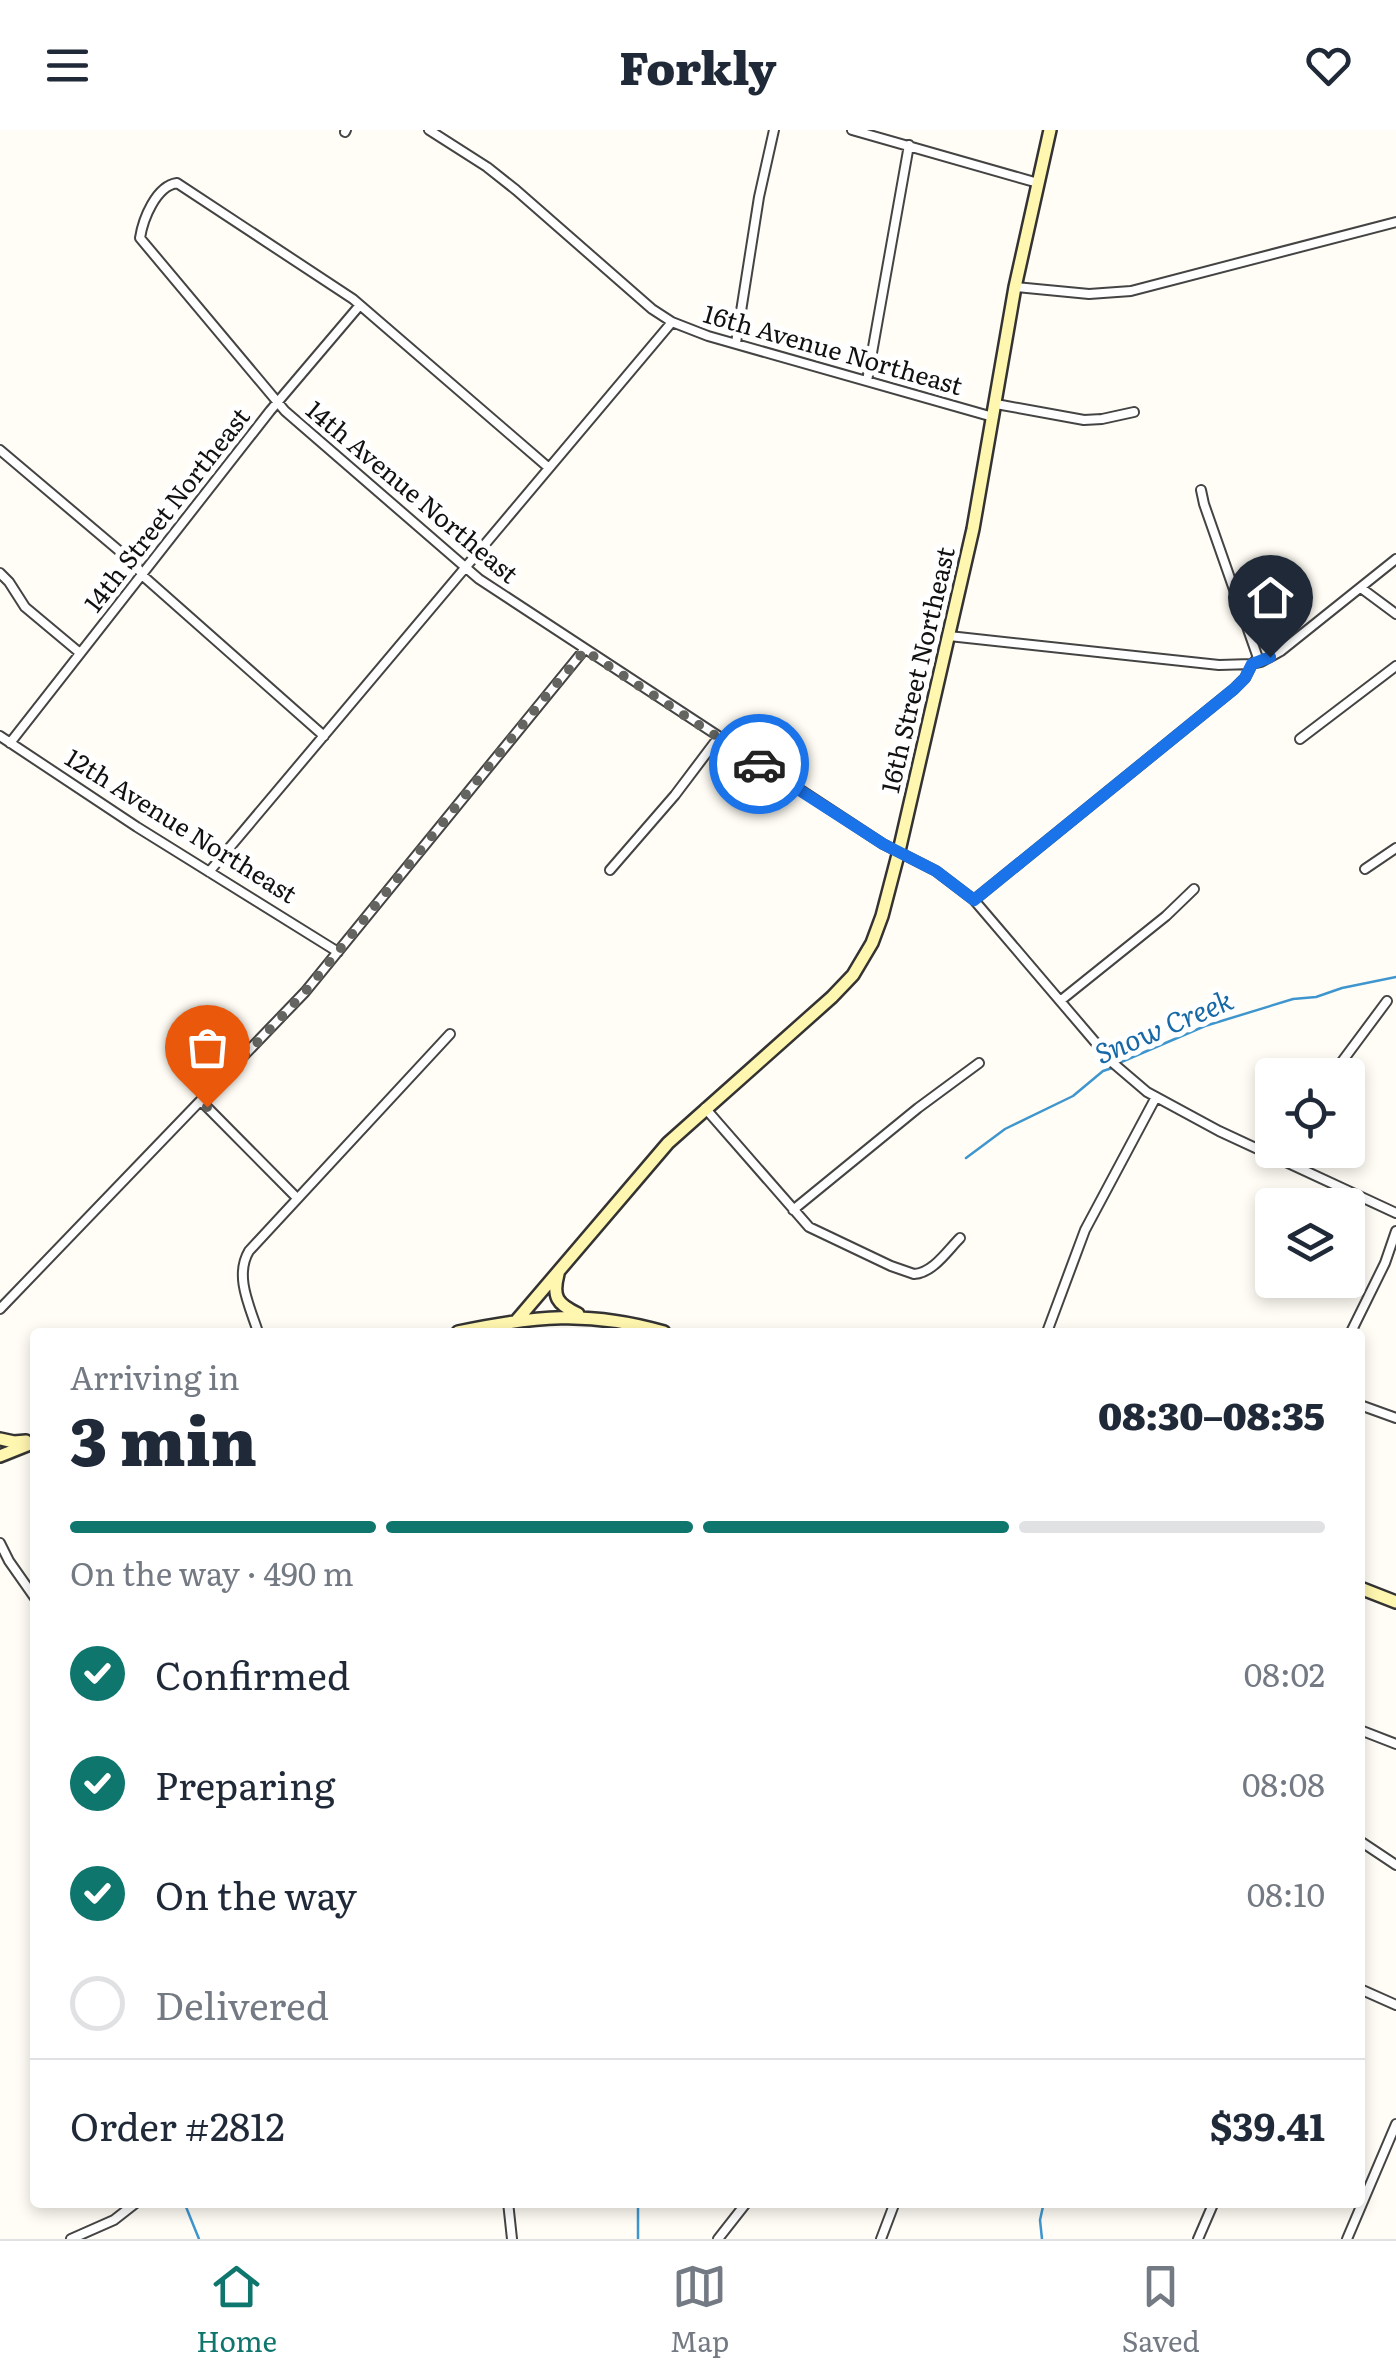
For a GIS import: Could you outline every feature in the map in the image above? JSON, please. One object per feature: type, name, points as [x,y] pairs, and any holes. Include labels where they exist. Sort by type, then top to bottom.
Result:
[{"type":"main road","name":"16th Street Northeast","points":[[517,1320],[644,1169],[705,1108],[815,1014],[853,974],[878,930],[973,530],[1016,287],[1050,130]]},
{"type":"main road","points":[[560,1270],[555,1288],[557,1298],[585,1317]]},
{"type":"main road","points":[[478,1328],[517,1320],[585,1317],[648,1328]]},
{"type":"main road","points":[[0,1439],[30,1441]]},
{"type":"main road","points":[[0,1456],[30,1443]]},
{"type":"main road","points":[[1365,1590],[1396,1602]]},
{"type":"street","name":"16th Avenue Northeast","points":[[429,130],[487,167],[672,322],[867,381],[994,411],[1084,420],[1134,412]]},
{"type":"street","points":[[736,343],[759,196],[774,130]]},
{"type":"street","points":[[852,130],[1038,183]]},
{"type":"street","points":[[867,381],[909,145]]},
{"type":"street","name":"14th Avenue Northeast","points":[[360,305],[178,183],[164,188],[145,220],[140,238],[278,403],[466,568],[718,738],[883,844],[936,871],[974,900],[1113,1064],[1156,1096],[1255,1148]]},
{"type":"street","points":[[1016,287],[1089,294],[1131,292],[1396,222]]},
{"type":"street","points":[[360,305],[549,468]]},
{"type":"street","name":"14th Street Northeast","points":[[10,743],[360,305]]},
{"type":"street","points":[[209,872],[672,322]]},
{"type":"street","points":[[0,450],[136,565],[142,575],[324,736]]},
{"type":"street","points":[[974,900],[1234,689],[1258,658],[1202,490]]},
{"type":"street","points":[[949,636],[1219,665],[1252,664],[1281,651],[1396,559]]},
{"type":"street","points":[[0,573],[24,607],[80,653]]},
{"type":"street","points":[[1361,588],[1396,614]]},
{"type":"street","points":[[0,1309],[305,992],[584,650]]},
{"type":"street","points":[[1300,739],[1396,666]]},
{"type":"street","name":"12th Avenue Northeast","points":[[0,736],[338,952]]},
{"type":"street","points":[[610,870],[718,738]]},
{"type":"street","points":[[1365,869],[1396,848]]},
{"type":"street","points":[[1060,1001],[1194,889]]},
{"type":"street","points":[[1345,1058],[1387,1001]]},
{"type":"street","points":[[257,1328],[242,1267],[249,1251],[450,1034]]},
{"type":"street","points":[[793,1210],[978,1064]]},
{"type":"street","points":[[1048,1328],[1085,1230],[1156,1096]]},
{"type":"street","points":[[201,1102],[296,1198]]},
{"type":"street","points":[[705,1108],[793,1210],[818,1233],[910,1273],[926,1272],[960,1238]]},
{"type":"street","name":"14th Avenue Northeast","points":[[1298,1168],[1396,1213]]},
{"type":"street","points":[[1353,1328],[1385,1263],[1396,1230]]},
{"type":"street","points":[[511,1328],[517,1320]]},
{"type":"street","points":[[1365,1407],[1396,1418]]},
{"type":"street","points":[[0,1543],[30,1591]]},
{"type":"street","points":[[1365,1732],[1396,1744]]},
{"type":"street","points":[[1365,1844],[1396,1865]]},
{"type":"street","points":[[1365,1991],[1396,2005]]},
{"type":"street","points":[[1365,2197],[1396,2124]]},
{"type":"street","points":[[71,2239],[114,2220],[129,2208]]},
{"type":"street","points":[[509,2208],[512,2239]]},
{"type":"street","points":[[718,2239],[742,2208]]},
{"type":"street","points":[[881,2239],[893,2208]]},
{"type":"street","points":[[1198,2239],[1211,2208]]},
{"type":"street","points":[[1347,2239],[1360,2208]]},
{"type":"waterway","name":"Snow Creek","points":[[1119,1063],[1205,1026],[1293,999],[1396,977]]},
{"type":"waterway","name":"Snow Creek","points":[[966,1158],[1005,1129],[1073,1096],[1112,1068]]},
{"type":"waterway","points":[[186,2208],[199,2239]]},
{"type":"waterway","points":[[638,2208],[638,2239]]},
{"type":"waterway","points":[[1042,2239],[1043,2208]]},
{"type":"way so far","points":[[207,1107],[201,1102],[328,965],[584,650],[759,764]]},
{"type":"route","points":[[759,764],[883,844],[936,871],[974,900],[1234,689],[1252,664],[1270,657]]}]
